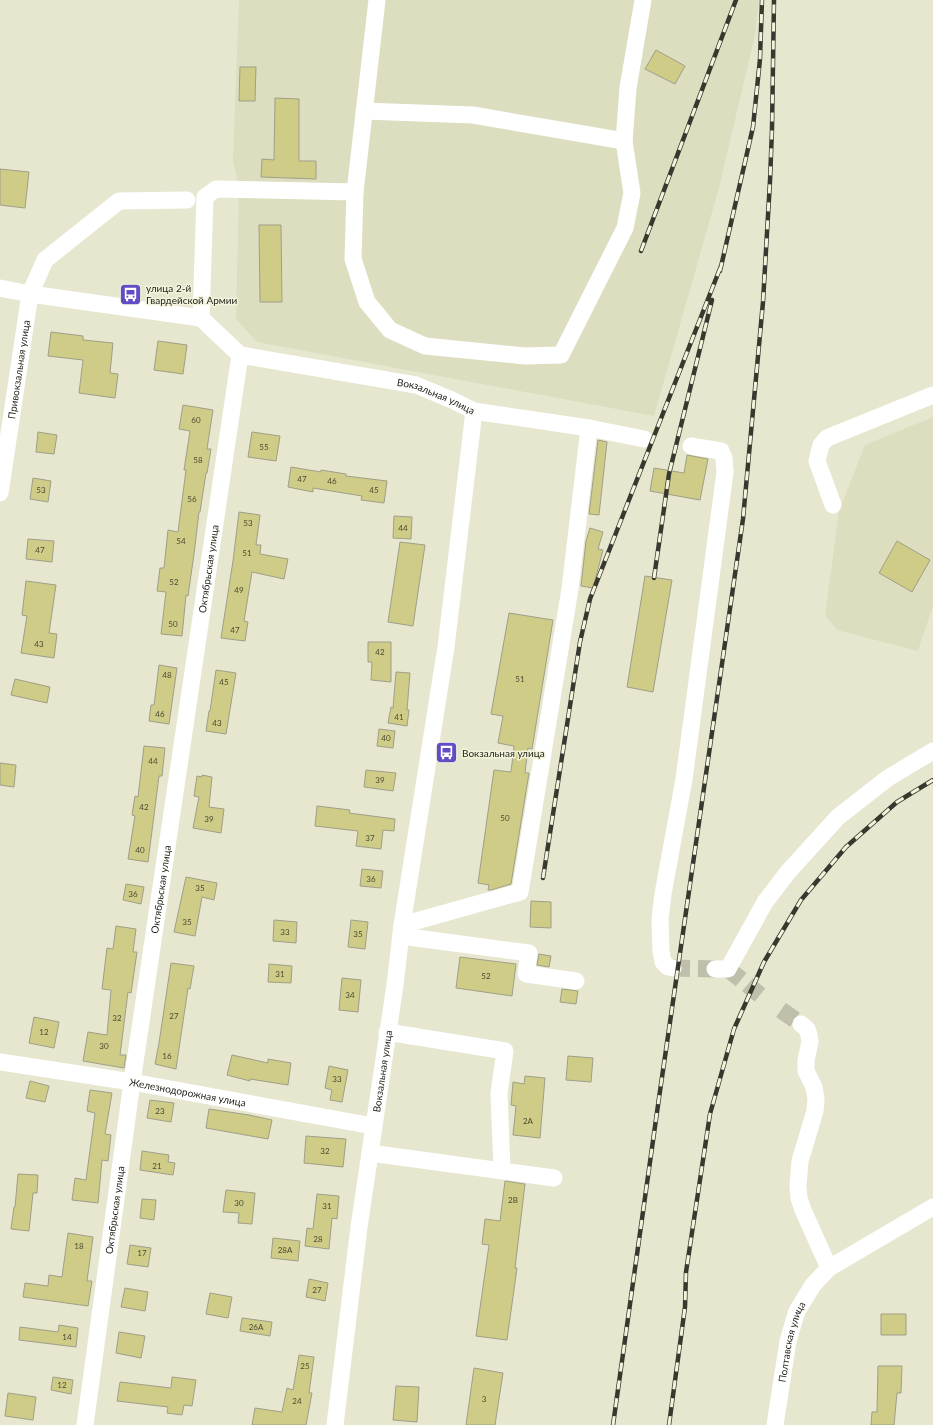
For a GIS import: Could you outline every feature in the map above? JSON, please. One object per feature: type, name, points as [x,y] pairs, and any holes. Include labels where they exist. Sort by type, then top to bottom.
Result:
[{"type":"street","points":[[377,0],[355,192],[353,259],[367,302],[390,330],[425,346],[525,356],[561,354],[625,228],[632,193],[624,141],[628,88],[643,0]]},
{"type":"street","points":[[364,111],[473,115],[624,141]]},
{"type":"street","points":[[201,318],[205,197],[216,189],[355,192]]},
{"type":"street","name":"Привокзальная улица","points":[[0,493],[30,294],[45,260],[119,201],[187,200]]},
{"type":"street","points":[[0,288],[30,294],[201,318],[240,354]]},
{"type":"street","name":"Вокзальная улица","points":[[240,354],[416,385],[474,411],[446,647],[402,930],[358,1235],[335,1425]]},
{"type":"street","name":"Октябрьская улица","points":[[85,1425],[132,1082],[240,354]]},
{"type":"street","points":[[833,505],[817,461],[821,445],[827,438],[933,395]]},
{"type":"street","points":[[474,411],[589,428],[644,439]]},
{"type":"street","points":[[402,930],[520,892],[570,589],[589,428]]},
{"type":"street","points":[[673,968],[668,967],[663,962],[661,951],[661,907],[671,844],[684,779],[725,472],[724,458],[721,451],[691,446]]},
{"type":"street","points":[[715,969],[728,969],[765,902],[788,872],[838,817],[888,778],[933,751]]},
{"type":"street","points":[[402,930],[529,953],[526,974],[576,981]]},
{"type":"street","points":[[801,1024],[807,1029],[809,1035],[810,1042],[806,1060],[806,1071],[814,1088],[816,1099],[815,1111],[800,1160],[798,1186],[799,1198],[829,1268]]},
{"type":"street","points":[[388,1032],[504,1051],[499,1093],[502,1170]]},
{"type":"street","name":"Железнодорожная улица","points":[[0,1062],[132,1082],[374,1126]]},
{"type":"street","points":[[370,1153],[554,1178]]},
{"type":"street","name":"Полтавская улица","points":[[775,1425],[788,1341],[797,1311],[813,1285],[829,1268],[933,1207]]},
{"type":"shaded area","points":[[239,0],[759,0],[755,35],[719,188],[654,416],[257,342],[236,319],[239,189],[233,160]]},
{"type":"shaded area","points":[[933,417],[933,606],[918,651],[837,630],[825,615],[839,511],[865,445]]},
{"type":"building","points":[[656,50],[685,66],[675,84],[645,69]]},
{"type":"building","points":[[240,67],[256,67],[255,101],[239,101]]},
{"type":"building","points":[[275,98],[299,99],[299,161],[316,161],[316,179],[261,177],[262,159],[274,160]]},
{"type":"building","points":[[0,169],[29,172],[25,208],[0,205]]},
{"type":"building","points":[[259,225],[281,225],[282,302],[260,302]]},
{"type":"building","points":[[51,332],[83,336],[83,340],[113,343],[110,373],[118,374],[115,398],[79,393],[83,360],[48,356]]},
{"type":"building","points":[[158,341],[187,345],[183,374],[154,370]]},
{"type":"building","points":[[183,405],[213,410],[207,449],[211,449],[199,512],[188,596],[186,595],[182,636],[161,634],[166,592],[157,591],[160,568],[164,568],[168,530],[178,532],[186,470],[184,470],[190,431],[179,429]]},
{"type":"building","points":[[38,432],[57,435],[54,454],[36,452]]},
{"type":"building","points":[[252,432],[280,436],[276,461],[248,457]]},
{"type":"building","points":[[598,440],[607,442],[599,515],[589,514]]},
{"type":"building","points":[[687,455],[708,459],[700,500],[650,491],[654,468],[684,473]]},
{"type":"building","points":[[291,467],[321,472],[321,470],[346,474],[346,476],[387,481],[384,503],[361,500],[362,496],[313,488],[313,492],[288,487]]},
{"type":"building","points":[[33,478],[51,481],[48,502],[30,499]]},
{"type":"building","points":[[239,512],[260,515],[256,545],[261,545],[260,554],[288,559],[284,579],[252,572],[244,621],[248,622],[245,641],[221,638]]},
{"type":"building","points":[[394,516],[412,517],[411,539],[393,538]]},
{"type":"building","points":[[590,528],[603,532],[598,549],[603,550],[593,588],[581,586],[586,541]]},
{"type":"building","points":[[28,539],[54,541],[52,562],[26,559]]},
{"type":"building","points":[[897,541],[930,560],[912,592],[879,573]]},
{"type":"building","points":[[400,542],[425,545],[413,626],[388,622]]},
{"type":"building","points":[[645,576],[672,580],[653,692],[627,687]]},
{"type":"building","points":[[26,581],[56,585],[49,633],[57,634],[54,658],[21,653],[27,616],[22,615]]},
{"type":"building","points":[[509,613],[553,620],[532,749],[528,748],[525,773],[529,773],[511,884],[488,890],[489,885],[478,883],[494,770],[511,772],[514,746],[498,743],[503,716],[491,714]]},
{"type":"building","points":[[368,642],[391,642],[391,682],[371,680],[372,662],[368,662]]},
{"type":"building","points":[[159,665],[177,668],[169,724],[149,721],[151,705],[154,705]]},
{"type":"building","points":[[216,670],[236,673],[226,734],[206,731]]},
{"type":"building","points":[[396,672],[410,673],[407,726],[388,723],[391,707],[393,708]]},
{"type":"building","points":[[15,679],[50,687],[47,703],[11,695]]},
{"type":"building","points":[[379,729],[395,731],[393,748],[377,746]]},
{"type":"building","points":[[144,746],[165,748],[162,776],[159,776],[148,862],[128,859],[135,816],[132,815],[135,796],[138,797]]},
{"type":"building","points":[[0,763],[16,765],[14,787],[0,785]]},
{"type":"building","points":[[366,770],[396,773],[393,791],[364,787]]},
{"type":"building","points":[[202,775],[212,777],[209,807],[224,809],[221,833],[193,828],[199,797],[194,796],[197,776],[202,777]]},
{"type":"building","points":[[317,806],[350,810],[349,813],[395,819],[394,831],[383,830],[381,849],[356,846],[358,831],[315,826]]},
{"type":"building","points":[[362,869],[383,871],[381,888],[360,886]]},
{"type":"building","points":[[186,877],[217,883],[214,900],[202,897],[195,936],[174,932]]},
{"type":"building","points":[[126,884],[144,887],[141,904],[123,900]]},
{"type":"building","points":[[531,901],[551,902],[551,928],[530,927]]},
{"type":"building","points":[[274,920],[297,922],[296,943],[273,941]]},
{"type":"building","points":[[351,920],[368,922],[365,949],[348,947]]},
{"type":"building","points":[[116,926],[136,929],[133,952],[137,952],[131,993],[128,992],[120,1055],[126,1055],[124,1068],[83,1061],[88,1032],[107,1035],[111,990],[102,989],[107,948],[113,949]]},
{"type":"building","points":[[539,954],[551,956],[549,967],[537,965]]},
{"type":"building","points":[[460,957],[516,964],[512,996],[456,988]]},
{"type":"building","points":[[171,963],[194,966],[190,989],[188,988],[176,1069],[155,1064]]},
{"type":"building","points":[[269,964],[292,966],[291,983],[268,982]]},
{"type":"building","points":[[342,978],[361,980],[358,1012],[339,1010]]},
{"type":"building","points":[[562,989],[578,991],[576,1004],[560,1002]]},
{"type":"building","points":[[34,1017],[59,1022],[54,1048],[29,1043]]},
{"type":"building","points":[[232,1055],[268,1063],[268,1059],[291,1063],[288,1085],[250,1079],[250,1081],[227,1075]]},
{"type":"building","points":[[568,1056],[593,1058],[591,1082],[566,1080]]},
{"type":"building","points":[[329,1066],[348,1070],[342,1102],[330,1100],[332,1090],[325,1088]]},
{"type":"building","points":[[525,1076],[545,1078],[540,1138],[513,1135],[516,1106],[511,1105],[513,1082],[524,1084]]},
{"type":"building","points":[[30,1081],[49,1086],[45,1102],[26,1098]]},
{"type":"building","points":[[90,1090],[112,1093],[105,1134],[111,1135],[108,1161],[102,1160],[98,1203],[72,1200],[75,1178],[86,1180],[95,1113],[87,1111]]},
{"type":"building","points":[[150,1100],[174,1103],[171,1122],[147,1118]]},
{"type":"building","points":[[209,1109],[272,1120],[268,1139],[206,1128]]},
{"type":"building","points":[[306,1136],[346,1139],[343,1167],[304,1163]]},
{"type":"building","points":[[142,1151],[169,1155],[168,1162],[175,1163],[173,1175],[140,1170]]},
{"type":"building","points":[[18,1174],[38,1175],[37,1193],[33,1193],[29,1231],[11,1229]]},
{"type":"building","points":[[505,1181],[525,1184],[515,1268],[517,1268],[507,1340],[476,1336],[489,1245],[482,1244],[485,1219],[500,1221]]},
{"type":"building","points":[[226,1190],[255,1193],[252,1224],[238,1223],[239,1213],[223,1212]]},
{"type":"building","points":[[317,1194],[339,1196],[337,1219],[332,1218],[329,1249],[305,1246],[307,1228],[313,1229]]},
{"type":"building","points":[[142,1199],[156,1200],[154,1220],[140,1218]]},
{"type":"building","points":[[68,1233],[93,1237],[87,1281],[92,1281],[88,1306],[23,1297],[25,1283],[48,1286],[49,1275],[62,1277]]},
{"type":"building","points":[[273,1238],[300,1241],[298,1261],[271,1258]]},
{"type":"building","points":[[130,1245],[151,1248],[148,1267],[127,1264]]},
{"type":"building","points":[[309,1279],[328,1283],[325,1301],[306,1297]]},
{"type":"building","points":[[125,1288],[148,1292],[145,1311],[121,1307]]},
{"type":"building","points":[[210,1293],[232,1297],[228,1318],[206,1314]]},
{"type":"building","points":[[881,1314],[906,1314],[906,1335],[881,1335]]},
{"type":"building","points":[[242,1318],[272,1322],[270,1336],[240,1331]]},
{"type":"building","points":[[59,1325],[78,1328],[76,1347],[19,1340],[20,1327],[58,1332]]},
{"type":"building","points":[[119,1332],[145,1336],[141,1358],[116,1353]]},
{"type":"building","points":[[299,1355],[314,1357],[309,1393],[312,1393],[306,1425],[252,1425],[255,1408],[282,1412],[287,1388],[293,1390]]},
{"type":"building","points":[[878,1366],[902,1366],[901,1393],[897,1393],[894,1425],[871,1425],[872,1412],[877,1412]]},
{"type":"building","points":[[474,1368],[503,1373],[495,1425],[466,1425]]},
{"type":"building","points":[[53,1377],[73,1380],[71,1394],[51,1390]]},
{"type":"building","points":[[172,1377],[196,1380],[192,1406],[184,1405],[182,1415],[167,1413],[168,1407],[117,1401],[120,1382],[171,1388]]},
{"type":"building","points":[[396,1386],[419,1387],[417,1422],[393,1420]]},
{"type":"building","points":[[8,1393],[36,1397],[33,1420],[5,1416]]},
{"type":"tunnel","points":[[673,968],[715,969]]},
{"type":"tunnel","points":[[728,969],[760,995]]},
{"type":"tunnel","points":[[781,1010],[801,1024]]},
{"type":"railway","points":[[641,251],[736,0]]},
{"type":"railway","points":[[720,271],[753,127],[760,59],[762,0]]},
{"type":"railway","points":[[613,1425],[743,519],[763,302],[772,129],[774,0]]},
{"type":"railway","points":[[543,878],[580,642],[590,599],[721,266]]},
{"type":"railway","points":[[654,578],[669,474],[712,300]]},
{"type":"railway","points":[[669,1425],[685,1307],[686,1272],[710,1114],[734,1029],[764,962],[801,900],[846,847],[897,802],[933,780]]},
{"type":"place","name":"улица 2-й Гвардейской Армии","points":[[130,294]]},
{"type":"place","name":"Вокзальная улица","points":[[447,753]]}]
